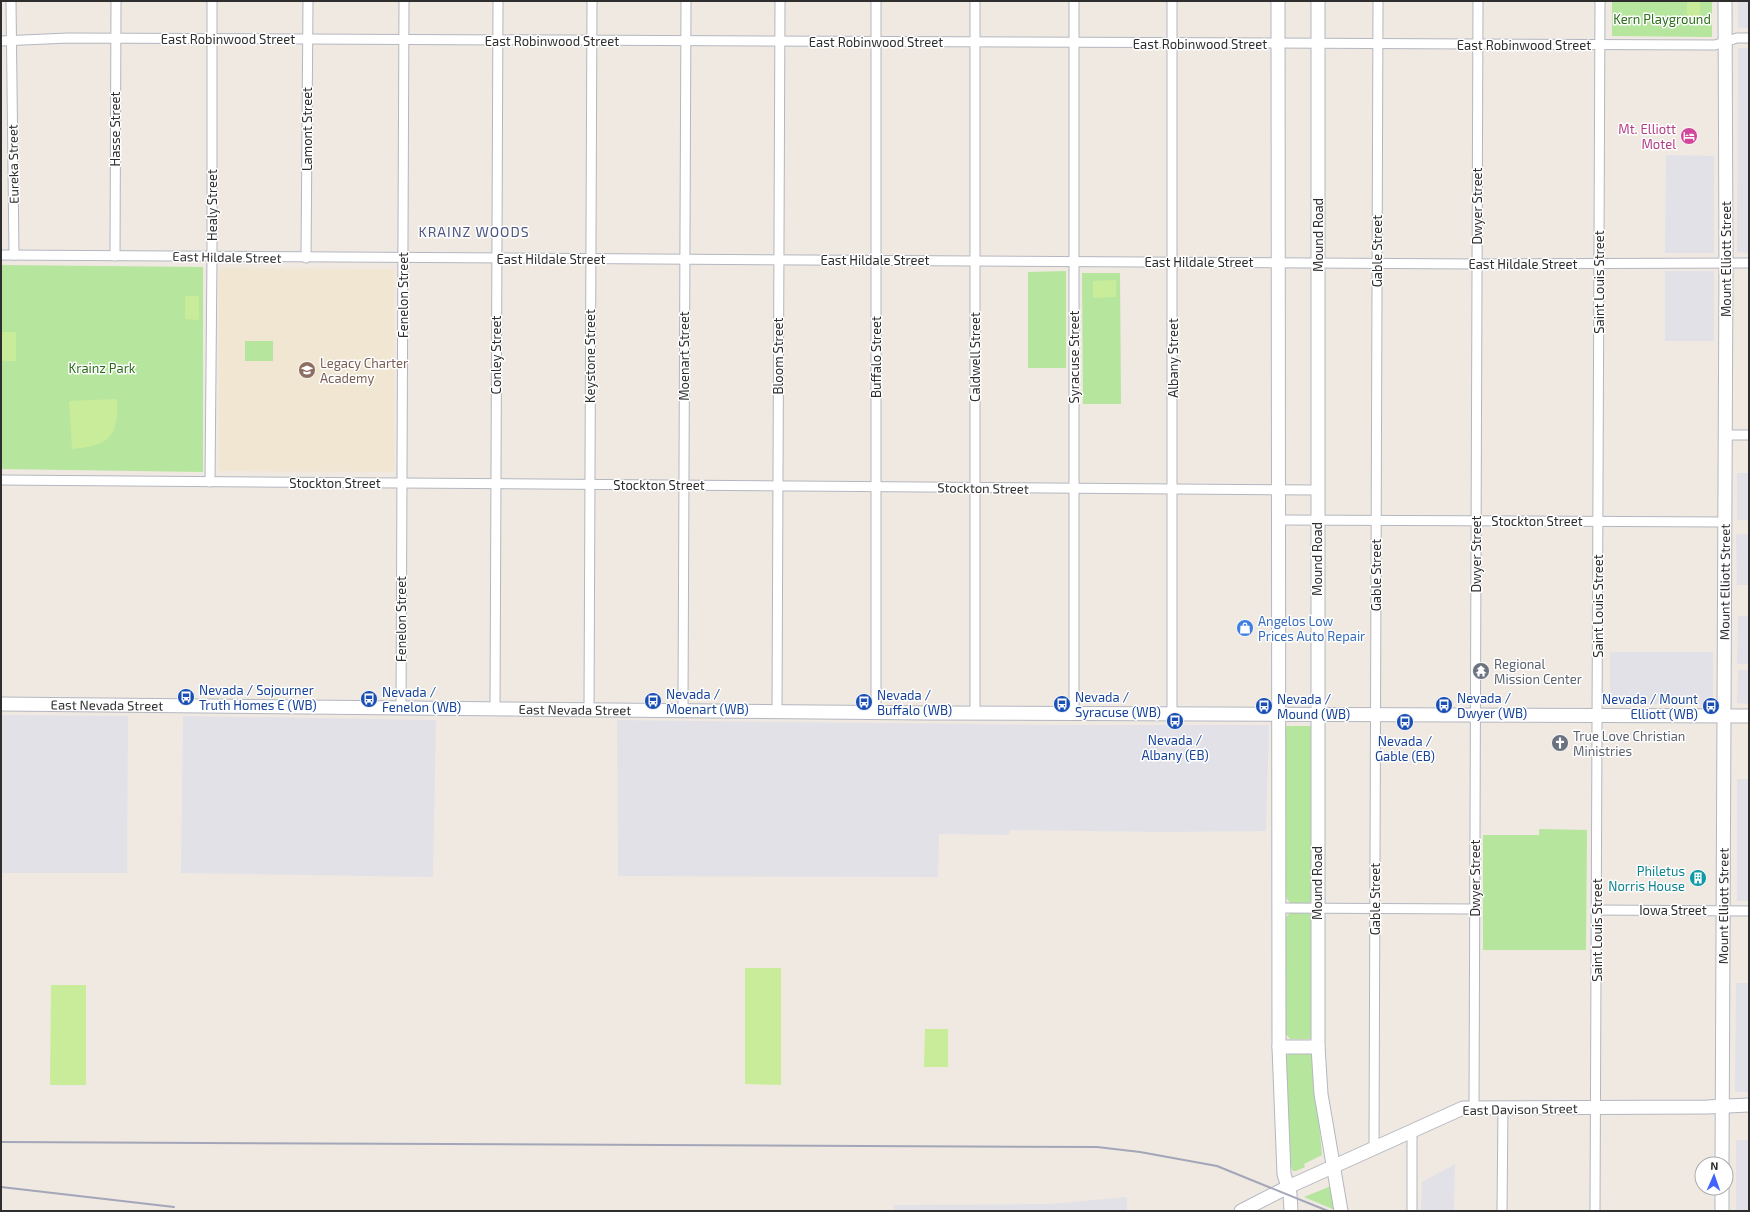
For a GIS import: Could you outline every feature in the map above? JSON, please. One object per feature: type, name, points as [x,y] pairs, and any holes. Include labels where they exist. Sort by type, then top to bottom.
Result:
[{"type":"main road","points":[[1278,1],[1279,1047],[1284,1174],[1288,1187],[1291,1211]]},
{"type":"main road","name":"Mound Road","points":[[1318,1],[1318,1047],[1321,1094],[1341,1211]]},
{"type":"main road","name":"Mount Elliott Street","points":[[1722,1156],[1726,263],[1725,1]]},
{"type":"main road","name":"East Nevada Street","points":[[1,704],[776,712],[1749,716]]},
{"type":"main road","points":[[1279,1047],[1318,1047]]},
{"type":"main road","name":"East Davison Street","points":[[1242,1211],[1288,1187],[1463,1108],[1749,1105]]},
{"type":"main road","points":[[1722,1196],[1722,1211]]},
{"type":"street","name":"Eureka Street","points":[[11,1],[14,255]]},
{"type":"street","name":"Hasse Street","points":[[115,256],[116,1]]},
{"type":"street","name":"Healy Street","points":[[210,482],[212,1]]},
{"type":"street","name":"Lamont Street","points":[[306,258],[308,1]]},
{"type":"street","name":"Fenelon Street","points":[[400,709],[404,1]]},
{"type":"street","name":"Conley Street","points":[[495,710],[498,1]]},
{"type":"street","name":"Keystone Street","points":[[588,710],[592,1]]},
{"type":"street","name":"Moenart Street","points":[[680,711],[682,704],[684,486],[686,1]]},
{"type":"street","name":"Bloom Street","points":[[776,712],[780,1]]},
{"type":"street","name":"Buffalo Street","points":[[876,1],[876,712]]},
{"type":"street","name":"Caldwell Street","points":[[975,1],[975,713]]},
{"type":"street","name":"Syracuse Street","points":[[1074,1],[1074,714]]},
{"type":"street","name":"Albany Street","points":[[1172,1],[1172,714]]},
{"type":"street","name":"Gable Street","points":[[1374,1149],[1378,1]]},
{"type":"street","name":"Dwyer Street","points":[[1474,1107],[1478,1]]},
{"type":"street","name":"Saint Louis Street","points":[[1595,1211],[1600,1]]},
{"type":"street","name":"East Robinwood Street","points":[[1,41],[68,38],[1172,44],[1318,43],[1715,45],[1736,38],[1749,38]]},
{"type":"street","name":"East Hildale Street","points":[[1,255],[1477,264],[1749,263]]},
{"type":"street","points":[[1725,435],[1749,435]]},
{"type":"street","name":"Stockton Street","points":[[1,480],[1318,490]]},
{"type":"street","name":"Stockton Street","points":[[1278,520],[1724,522]]},
{"type":"street","points":[[1279,908],[1474,909]]},
{"type":"street","name":"Iowa Street","points":[[1597,910],[1749,911]]},
{"type":"street","points":[[1502,1211],[1503,1107]]},
{"type":"street","points":[[1412,1131],[1412,1211]]},
{"type":"shaded area","points":[[1738,1],[1749,1],[1749,28],[1738,28]]},
{"type":"shaded area","points":[[1738,48],[1749,48],[1749,253],[1737,252]]},
{"type":"shaded area","points":[[1666,155],[1714,156],[1714,253],[1665,253]]},
{"type":"shaded area","name":"Legacy Charter Academy","points":[[219,268],[394,269],[394,472],[219,471]]},
{"type":"shaded area","points":[[1665,271],[1714,271],[1714,341],[1665,341]]},
{"type":"shaded area","points":[[1737,473],[1749,473],[1749,520],[1737,520]]},
{"type":"shaded area","points":[[1736,534],[1749,534],[1749,585],[1737,585]]},
{"type":"shaded area","points":[[1738,616],[1749,616],[1749,664],[1737,664]]},
{"type":"shaded area","points":[[1610,652],[1713,652],[1713,705],[1610,703]]},
{"type":"shaded area","points":[[1738,670],[1749,670],[1749,704],[1737,703]]},
{"type":"shaded area","points":[[1,715],[128,716],[127,873],[1,873]]},
{"type":"shaded area","points":[[183,716],[436,720],[433,877],[181,873]]},
{"type":"shaded area","points":[[617,720],[1053,725],[1269,725],[1266,831],[1165,832],[1011,830],[1008,835],[939,834],[938,877],[618,876]]},
{"type":"shaded area","points":[[1737,779],[1749,779],[1749,901],[1737,901]]},
{"type":"shaded area","points":[[1736,983],[1749,983],[1749,1092],[1735,1092]]},
{"type":"shaded area","points":[[1736,1140],[1749,1140],[1749,1211],[1736,1211]]},
{"type":"shaded area","points":[[1455,1164],[1454,1211],[1421,1211],[1422,1182]]},
{"type":"shaded area","points":[[1127,1197],[1127,1211],[894,1211],[894,1205],[1050,1204]]},
{"type":"green space","name":"Kern Playground","points":[[1612,1],[1712,1],[1712,37],[1612,36]]},
{"type":"green space","points":[[1687,1],[1700,1],[1700,23],[1687,23]]},
{"type":"green space","name":"Krainz Park","points":[[1,265],[203,267],[203,472],[1,469]]},
{"type":"green space","points":[[1066,271],[1066,368],[1028,368],[1028,272]]},
{"type":"green space","points":[[1082,273],[1120,273],[1121,404],[1083,404]]},
{"type":"green space","points":[[1116,280],[1116,297],[1093,298],[1093,281]]},
{"type":"green space","points":[[185,296],[199,296],[199,320],[185,319]]},
{"type":"green space","points":[[1,332],[16,332],[16,361],[1,361]]},
{"type":"green space","points":[[245,341],[273,341],[273,361],[245,361]]},
{"type":"green space","points":[[117,399],[116,422],[109,437],[103,442],[95,445],[85,448],[72,449],[69,401]]},
{"type":"green space","points":[[1286,726],[1312,726],[1312,900],[1309,903],[1290,903],[1286,897]]},
{"type":"green space","points":[[1539,829],[1587,830],[1586,950],[1483,950],[1483,835],[1539,835]]},
{"type":"green space","points":[[1290,913],[1308,913],[1312,916],[1312,1038],[1309,1039],[1290,1039],[1286,1034],[1286,917]]},
{"type":"green space","points":[[745,968],[781,968],[781,1085],[745,1084]]},
{"type":"green space","points":[[51,985],[86,985],[86,1085],[50,1085]]},
{"type":"green space","points":[[925,1029],[948,1029],[948,1067],[924,1067]]},
{"type":"green space","points":[[1291,1053],[1309,1053],[1313,1057],[1322,1155],[1304,1164],[1305,1167],[1296,1171],[1293,1171],[1291,1166],[1286,1059],[1287,1055]]},
{"type":"green space","points":[[1331,1186],[1335,1210],[1304,1197]]},
{"type":"railway","points":[[1,1142],[1097,1147],[1140,1152],[1217,1166],[1328,1211]]},
{"type":"railway","points":[[1,1187],[174,1207]]},
{"type":"place","name":"Mt. Elliott Motel","points":[[1689,136]]},
{"type":"place","name":"Legacy Charter Academy","points":[[307,370]]},
{"type":"place","name":"Angelos Low Prices Auto Repair","points":[[1245,628]]},
{"type":"place","name":"Regional Mission Center","points":[[1481,671]]},
{"type":"place","name":"Nevada / Sojourner Truth Homes E (WB)","points":[[186,697]]},
{"type":"place","name":"Nevada / Fenelon (WB)","points":[[369,699]]},
{"type":"place","name":"Nevada / Moenart (WB)","points":[[653,701]]},
{"type":"place","name":"Nevada / Buffalo (WB)","points":[[864,702]]},
{"type":"place","name":"Nevada / Syracuse (WB)","points":[[1062,704]]},
{"type":"place","name":"Nevada / Dwyer (WB)","points":[[1444,705]]},
{"type":"place","name":"Nevada / Mound (WB)","points":[[1264,706]]},
{"type":"place","name":"Nevada / Mount Elliott (WB)","points":[[1711,706]]},
{"type":"place","name":"Nevada / Albany (EB)","points":[[1175,721]]},
{"type":"place","name":"Nevada / Gable (EB)","points":[[1405,722]]},
{"type":"place","name":"True Love Christian Ministries","points":[[1560,743]]},
{"type":"place","name":"Philetus Norris House","points":[[1698,878]]},
{"type":"district","name":"KRAINZ WOODS","points":[[474,231]]}]
